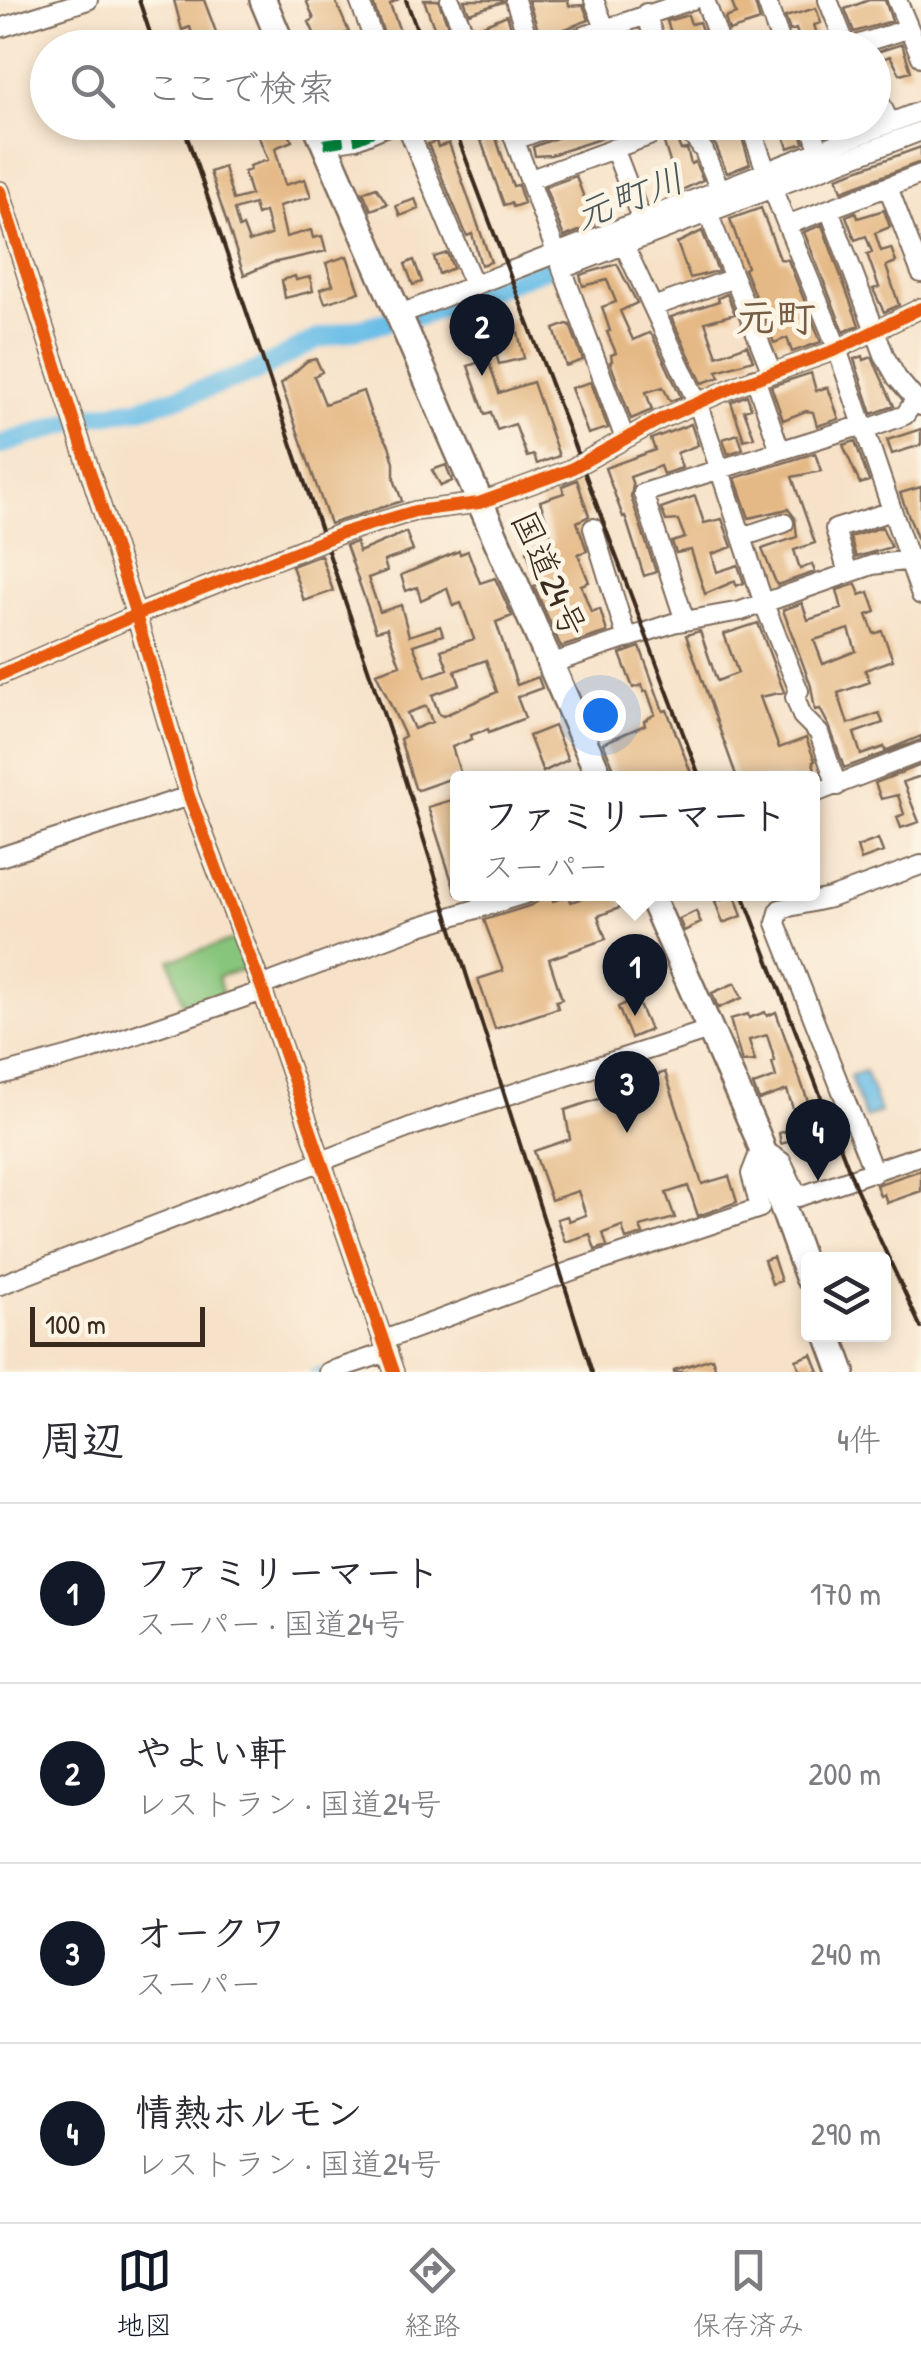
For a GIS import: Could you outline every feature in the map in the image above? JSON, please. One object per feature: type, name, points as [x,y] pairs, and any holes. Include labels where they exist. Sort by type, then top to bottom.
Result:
[{"type":"highway","points":[[262,0],[275,30]]},
{"type":"highway","name":"国道24号","points":[[323,140],[597,771]]},
{"type":"highway","points":[[653,901],[762,1148],[801,1257]]},
{"type":"highway","points":[[831,1342],[842,1372]]},
{"type":"street","points":[[0,28],[88,0]]},
{"type":"street","points":[[359,0],[370,30]]},
{"type":"street","points":[[450,0],[462,30]]},
{"type":"street","points":[[516,0],[525,30]]},
{"type":"street","points":[[594,0],[605,28]]},
{"type":"street","points":[[599,30],[639,10],[692,0]]},
{"type":"street","points":[[705,0],[716,30]]},
{"type":"street","points":[[766,0],[777,30]]},
{"type":"street","points":[[828,0],[844,30]]},
{"type":"street","points":[[897,0],[921,58]]},
{"type":"street","points":[[891,33],[907,28]]},
{"type":"street","points":[[891,123],[921,111]]},
{"type":"street","points":[[891,140],[921,130]]},
{"type":"street","points":[[409,140],[474,285]]},
{"type":"street","points":[[515,140],[626,439]]},
{"type":"street","points":[[530,179],[637,140]]},
{"type":"street","points":[[695,140],[720,190]]},
{"type":"street","points":[[755,140],[836,350],[892,511],[915,559],[921,595]]},
{"type":"street","points":[[816,140],[819,150]]},
{"type":"street","points":[[398,315],[507,270],[624,245],[708,213],[819,150],[845,140]]},
{"type":"street","points":[[561,260],[642,221],[720,190],[769,180],[891,140]]},
{"type":"street","points":[[614,148],[642,221]]},
{"type":"street","points":[[786,225],[921,174]]},
{"type":"street","points":[[888,186],[921,273]]},
{"type":"street","points":[[0,191],[136,614],[190,796],[262,988],[394,1372]]},
{"type":"street","points":[[685,620],[643,493],[904,415],[918,403],[889,367],[829,210]]},
{"type":"street","points":[[708,213],[734,278],[764,376],[780,450]]},
{"type":"street","points":[[624,245],[698,404],[764,604],[799,691],[796,698],[802,716],[819,732],[837,786]]},
{"type":"street","points":[[653,307],[734,278]]},
{"type":"street","points":[[0,675],[136,614],[342,533],[415,511],[479,503],[581,465],[698,404],[836,350],[921,308]]},
{"type":"street","points":[[848,573],[835,529],[892,511]]},
{"type":"street","points":[[742,537],[784,524]]},
{"type":"street","points":[[593,528],[628,639]]},
{"type":"street","points":[[550,664],[685,620],[764,604],[884,562],[915,559]]},
{"type":"street","points":[[820,791],[921,752]]},
{"type":"street","points":[[0,857],[190,796]]},
{"type":"street","points":[[820,900],[921,865]]},
{"type":"street","points":[[0,1076],[85,1052],[417,927],[502,901]]},
{"type":"street","points":[[816,901],[780,909],[776,923],[874,1173]]},
{"type":"street","points":[[0,1284],[413,1126],[712,1029]]},
{"type":"street","points":[[328,1372],[574,1270],[760,1208],[751,1174],[762,1148],[782,1162],[798,1198],[921,1155]]},
{"type":"green space","points":[[243,937],[254,966],[218,977],[225,1003],[187,1016],[170,960]]},
{"type":"water","points":[[865,1071],[880,1112],[865,1118],[850,1076]]},
{"type":"building","points":[[174,0],[204,0],[215,30],[182,30]]},
{"type":"building","points":[[306,0],[335,0],[348,30],[313,30],[309,22],[314,19]]},
{"type":"building","points":[[372,0],[397,0],[390,4],[399,30],[383,30]]},
{"type":"building","points":[[424,0],[438,0],[450,30],[435,30]]},
{"type":"building","points":[[464,0],[502,0],[503,2],[469,13]]},
{"type":"building","points":[[528,0],[568,0],[569,6],[583,5],[589,20],[562,30],[538,30]]},
{"type":"building","points":[[731,0],[754,0],[760,21],[729,30],[725,18],[736,14]]},
{"type":"building","points":[[869,0],[885,0],[892,21],[853,30],[845,9]]},
{"type":"building","points":[[816,8],[821,23],[814,25],[816,30],[790,30],[785,17]]},
{"type":"building","points":[[507,15],[512,30],[477,30]]},
{"type":"building","points":[[688,15],[691,24],[699,22],[702,30],[670,30],[667,21]]},
{"type":"building","points":[[902,44],[911,71],[900,74],[891,58],[891,48]]},
{"type":"building","points":[[260,140],[292,140],[275,148],[285,185],[305,179],[311,197],[279,206],[286,237],[311,230],[313,238],[322,236],[326,251],[272,263],[244,275],[210,172],[224,167],[233,200],[251,195],[244,172],[250,170],[249,166],[268,160]],"holes":[[[254,204],[257,215],[265,212],[271,235],[249,242],[243,226],[239,228],[234,210]]]},
{"type":"building","points":[[481,140],[497,140],[513,186],[518,185],[524,203],[504,205]]},
{"type":"building","points":[[551,140],[596,140],[551,155],[535,156],[533,147]]},
{"type":"building","points":[[663,140],[677,140],[681,150],[687,149],[691,164],[695,162],[703,180],[674,194],[669,180],[673,179]]},
{"type":"building","points":[[712,140],[743,140],[750,164],[727,173]]},
{"type":"building","points":[[785,140],[803,140],[804,143],[788,148]]},
{"type":"building","points":[[436,141],[438,147],[449,143],[491,262],[481,265],[472,234],[467,236],[428,144]]},
{"type":"building","points":[[921,147],[921,162],[842,191],[837,177]]},
{"type":"building","points":[[576,176],[594,225],[564,237],[545,187]]},
{"type":"building","points":[[376,187],[387,204],[371,210],[363,192]]},
{"type":"building","points":[[415,199],[419,209],[400,216],[396,206]]},
{"type":"building","points":[[761,208],[780,259],[788,260],[821,342],[792,352],[787,338],[774,343],[744,269],[747,267],[730,219]]},
{"type":"building","points":[[884,210],[890,227],[875,233],[881,251],[891,248],[896,262],[886,266],[899,305],[884,312],[873,289],[879,287],[867,254],[872,252],[866,236],[855,240],[846,216],[856,212],[858,218]]},
{"type":"building","points":[[822,225],[859,325],[844,332],[804,232]]},
{"type":"building","points":[[702,231],[718,271],[690,278],[677,243]]},
{"type":"building","points":[[447,253],[453,268],[439,274],[434,257]]},
{"type":"building","points":[[347,256],[360,292],[325,303],[320,289],[333,285],[326,263]]},
{"type":"building","points":[[414,260],[422,282],[413,285],[405,264]]},
{"type":"building","points":[[617,264],[637,303],[620,311],[633,340],[652,335],[681,397],[670,401],[663,387],[646,392],[652,410],[631,419],[610,362],[611,355],[616,353],[602,307],[616,302],[607,280],[583,286],[580,275]]},
{"type":"building","points":[[295,276],[296,280],[310,277],[313,291],[285,298],[282,280]]},
{"type":"building","points":[[727,294],[735,314],[705,322],[717,356],[747,345],[753,360],[717,371],[720,377],[702,383],[671,317],[719,301]]},
{"type":"building","points":[[515,320],[524,358],[499,364],[488,326]]},
{"type":"building","points":[[567,324],[583,360],[566,366],[554,329]]},
{"type":"building","points":[[863,356],[864,360],[872,357],[894,406],[872,414],[854,359]]},
{"type":"building","points":[[316,359],[322,372],[314,376],[325,404],[363,391],[371,415],[389,445],[402,501],[330,524],[281,384],[307,361]]},
{"type":"building","points":[[488,359],[499,393],[533,382],[559,456],[537,464],[534,455],[527,457],[515,424],[497,430],[491,412],[485,414],[468,366]]},
{"type":"building","points":[[811,373],[816,391],[828,387],[839,419],[817,426],[813,412],[806,411],[783,420],[771,386]]},
{"type":"building","points":[[591,382],[608,428],[588,434],[571,388]]},
{"type":"building","points":[[747,395],[751,408],[744,410],[754,437],[744,440],[731,402]]},
{"type":"building","points":[[691,424],[698,445],[677,453],[682,468],[663,474],[660,466],[630,477],[631,497],[656,572],[644,576],[605,468],[655,450],[651,439]]},
{"type":"building","points":[[921,429],[921,445],[892,454],[887,440]]},
{"type":"building","points":[[738,434],[743,449],[728,454],[723,439]]},
{"type":"building","points":[[855,441],[869,481],[860,484],[843,445]]},
{"type":"building","points":[[815,453],[821,471],[792,477],[815,543],[794,550],[800,569],[812,564],[815,572],[777,585],[762,549],[797,537],[795,518],[788,509],[749,518],[735,478]]},
{"type":"building","points":[[446,465],[452,481],[441,486],[432,470]]},
{"type":"building","points":[[577,480],[589,516],[577,522],[587,551],[578,554],[589,582],[581,585],[591,612],[600,609],[607,632],[561,647],[534,586],[538,584],[527,551],[553,542],[540,501],[564,493],[562,486]]},
{"type":"building","points":[[921,487],[921,543],[919,543],[900,493]]},
{"type":"building","points":[[695,496],[704,523],[722,519],[732,547],[712,554],[717,572],[738,565],[744,583],[736,586],[735,581],[705,594],[691,550],[676,553],[672,542],[685,538],[678,520],[666,521],[661,508]]},
{"type":"building","points":[[882,527],[891,547],[856,557],[850,537]]},
{"type":"building","points":[[406,532],[413,551],[384,561],[387,571],[368,578],[380,612],[401,605],[409,636],[440,626],[443,635],[413,645],[426,677],[448,669],[441,650],[474,639],[461,603],[453,606],[447,588],[421,600],[417,587],[406,591],[401,575],[459,551],[468,551],[480,583],[495,578],[512,616],[496,622],[517,685],[538,677],[542,688],[517,697],[525,718],[471,735],[472,739],[452,747],[460,771],[450,771],[450,779],[418,790],[400,739],[405,736],[376,673],[400,665],[387,628],[376,631],[346,545],[356,542],[359,552]],"holes":[[[486,660],[497,692],[443,716],[432,695],[460,685],[455,671]],[[426,706],[432,722],[414,729],[407,713]]]},
{"type":"building","points":[[321,555],[333,591],[304,601],[292,566]]},
{"type":"building","points":[[856,584],[860,595],[869,592],[876,612],[867,615],[874,634],[882,631],[893,660],[865,670],[870,682],[838,693],[848,724],[879,713],[883,723],[854,733],[861,755],[884,747],[885,751],[921,736],[921,740],[844,768],[830,728],[820,709],[815,710],[811,686],[783,610],[802,603],[808,620],[842,609],[837,590]],"holes":[[[849,629],[856,651],[823,664],[814,640]]]},
{"type":"building","points":[[758,623],[784,692],[760,697],[779,748],[806,738],[815,771],[735,771],[686,635],[700,631],[717,681],[738,673],[724,634]]},
{"type":"building","points":[[640,647],[690,771],[615,771],[603,743],[645,725],[644,721],[655,714],[642,685],[633,688],[620,654]]},
{"type":"building","points":[[554,726],[568,760],[543,771],[529,736]]},
{"type":"building","points":[[921,765],[921,776],[903,782],[919,822],[901,828],[897,817],[904,814],[898,795],[881,799],[875,783]]},
{"type":"building","points":[[450,800],[450,875],[428,807]]},
{"type":"building","points":[[878,839],[883,852],[861,860],[857,847]]},
{"type":"building","points":[[620,901],[622,907],[598,916],[606,939],[549,959],[562,999],[556,1001],[558,1008],[495,1029],[478,979],[503,971],[484,920],[537,902]]},
{"type":"building","points":[[715,901],[737,901],[742,916],[723,923]]},
{"type":"building","points":[[696,911],[701,923],[684,931],[679,919]]},
{"type":"building","points":[[735,983],[742,998],[718,1008],[712,993]]},
{"type":"building","points":[[636,998],[650,1030],[631,1038],[618,1007]]},
{"type":"building","points":[[765,1012],[767,1016],[776,1012],[824,1146],[805,1152],[801,1138],[781,1144],[779,1133],[799,1127],[787,1090],[759,1100],[753,1085],[776,1077],[767,1035],[749,1040],[755,1061],[742,1062],[730,1019]]},
{"type":"building","points":[[665,1072],[702,1184],[729,1176],[737,1202],[698,1216],[688,1186],[666,1193],[675,1218],[640,1227],[643,1234],[626,1239],[622,1226],[603,1233],[607,1246],[595,1250],[590,1234],[565,1242],[557,1219],[567,1216],[569,1221],[586,1215],[578,1191],[551,1200],[534,1151],[570,1139],[565,1110],[647,1083],[646,1079]]},
{"type":"building","points":[[921,1170],[921,1191],[887,1203],[884,1194],[880,1196],[876,1185]]},
{"type":"building","points":[[773,1257],[781,1281],[772,1284],[764,1260]]},
{"type":"building","points":[[812,1354],[819,1372],[801,1372],[796,1360]]},
{"type":"building","points":[[712,1358],[717,1372],[674,1372],[674,1370]]},
{"type":"waterway","name":"元町川","points":[[891,134],[921,122]]},
{"type":"waterway","name":"元町川","points":[[839,154],[875,140]]},
{"type":"waterway","name":"元町川","points":[[419,316],[575,257]]},
{"type":"waterway","name":"元町川","points":[[0,445],[87,417],[137,409],[196,392],[257,371],[317,339],[386,322]]},
{"type":"waterway","points":[[312,1372],[322,1369]]},
{"type":"railway","points":[[139,0],[149,30]]},
{"type":"railway","points":[[406,0],[417,30]]},
{"type":"railway","points":[[188,140],[392,739],[592,1372]]},
{"type":"railway","points":[[459,140],[697,771]]},
{"type":"railway","points":[[746,901],[856,1188],[921,1328]]},
{"type":"marked path","points":[[324,144],[350,140]]},
{"type":"cycle path","points":[[0,191],[136,615],[189,796],[261,986],[394,1372]]},
{"type":"cycle path","points":[[0,675],[136,615],[342,533],[415,511],[479,503],[569,470],[661,419],[741,384],[836,350],[921,308]]},
{"type":"place","name":"やよい軒","points":[[482,376]]},
{"type":"place","name":"ファミリーマート","points":[[635,1016]]},
{"type":"place","name":"オークワ","points":[[627,1133]]},
{"type":"place","name":"情熱ホルモン","points":[[818,1181]]},
{"type":"district","name":"元町","points":[[776,317]]}]
